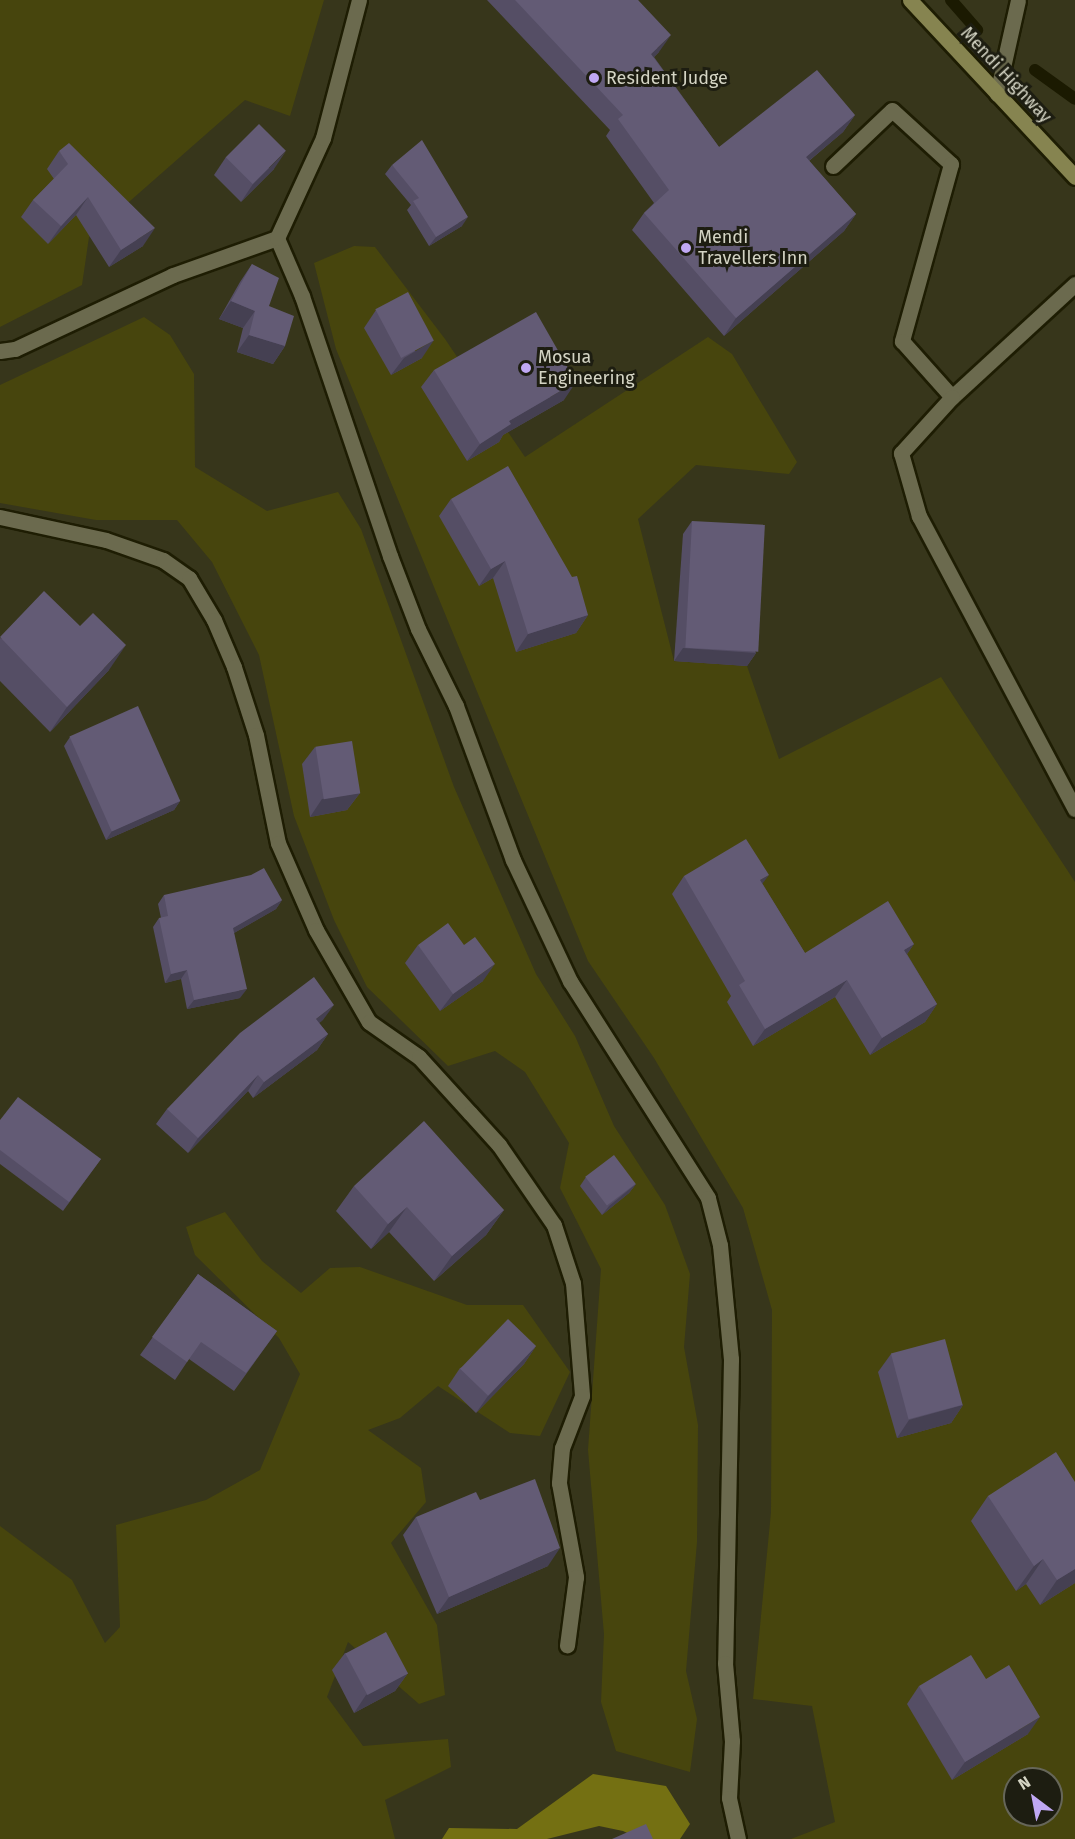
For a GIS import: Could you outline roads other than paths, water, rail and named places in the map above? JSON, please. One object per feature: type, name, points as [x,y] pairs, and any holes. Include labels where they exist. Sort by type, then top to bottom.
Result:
[{"type":"main road","name":"Mendi Highway","points":[[910,0],[1075,177]]},
{"type":"street","points":[[0,351],[15,349],[173,275],[277,238],[323,138],[359,0]]},
{"type":"street","points":[[997,94],[1018,0]]},
{"type":"street","points":[[833,166],[892,110],[951,164],[902,341],[952,397]]},
{"type":"street","points":[[277,238],[302,296],[390,556],[418,629],[456,706],[513,860],[570,981],[708,1198],[720,1245],[731,1359],[725,1662],[732,1741],[729,1798],[738,1839]]},
{"type":"street","points":[[1075,284],[952,397],[900,453],[919,516],[1075,809]]},
{"type":"street","points":[[0,517],[106,540],[163,560],[189,578],[214,620],[234,667],[256,735],[278,843],[316,930],[369,1022],[419,1057],[499,1145],[554,1225],[573,1283],[582,1396],[562,1448],[559,1482],[576,1577],[567,1645]]},
{"type":"waterway","points":[[951,0],[977,30]]},
{"type":"waterway","points":[[1035,70],[1075,99]]},
{"type":"place","name":"Resident Judge","points":[[594,78]]},
{"type":"place","name":"Mendi Travellers Inn","points":[[686,248]]},
{"type":"place","name":"Mosua Engineering","points":[[526,368]]}]
